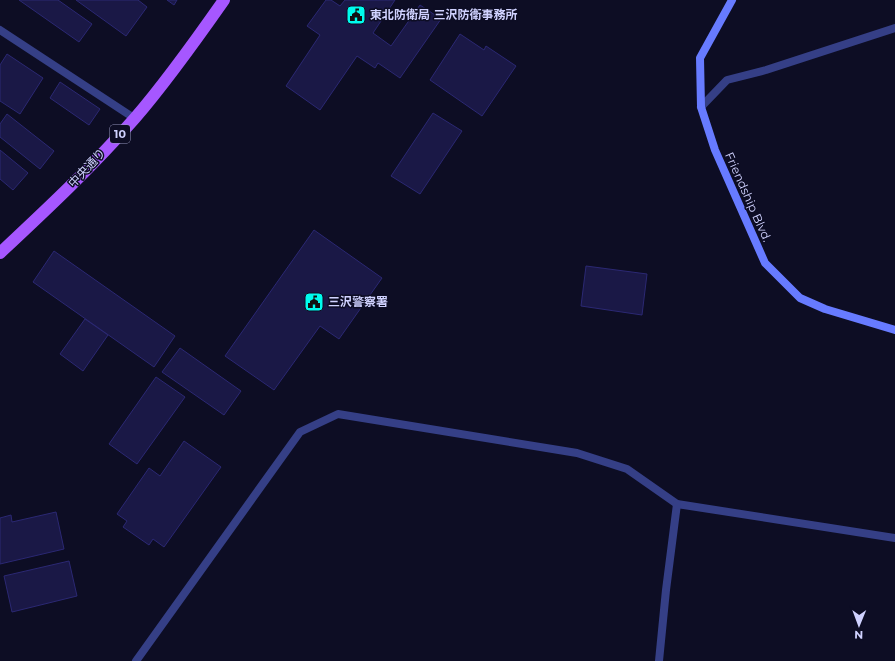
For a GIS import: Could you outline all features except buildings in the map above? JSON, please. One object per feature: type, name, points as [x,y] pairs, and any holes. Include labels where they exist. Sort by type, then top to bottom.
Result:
[{"type":"main road","name":"中央通り","points":[[0,253],[75,183],[134,118],[189,50],[224,0]]},
{"type":"street","name":"Friendship Blvd.","points":[[732,0],[700,58],[701,107],[715,150],[765,263],[800,298],[824,309],[895,330]]},
{"type":"street","points":[[701,107],[727,80],[766,70],[895,28]]},
{"type":"street","points":[[0,30],[134,118]]},
{"type":"street","points":[[136,661],[300,432],[338,414],[577,453],[627,469],[677,504],[895,538]]},
{"type":"street","points":[[659,661],[677,504]]},
{"type":"place","name":"東北防衛局 三沢防衛事務所","points":[[356,15]]},
{"type":"place","name":"三沢警察署","points":[[314,302]]}]
